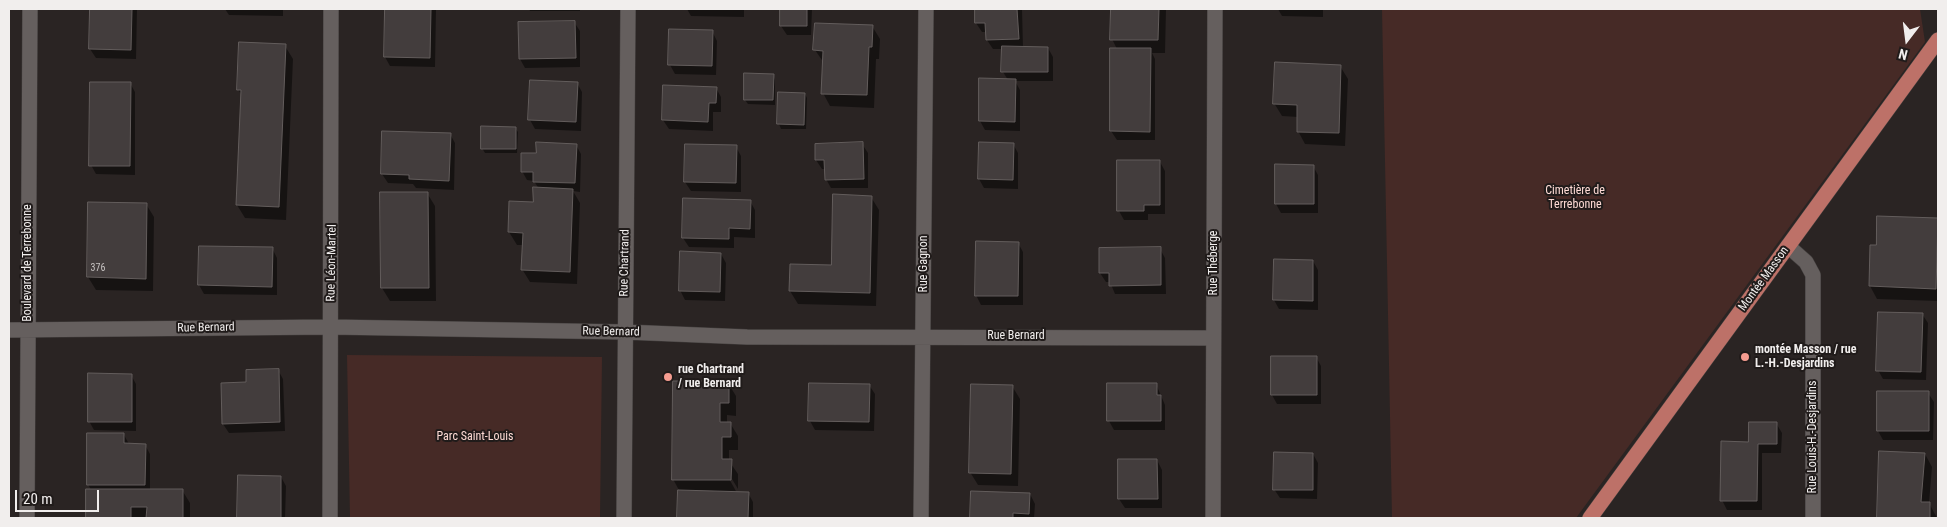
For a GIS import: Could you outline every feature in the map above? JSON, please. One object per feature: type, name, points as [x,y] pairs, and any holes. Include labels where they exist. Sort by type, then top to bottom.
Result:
[{"type":"main road","name":"Montée Masson","points":[[1590,518],[1938,40]]},
{"type":"street","name":"Boulevard de Terrebonne","points":[[27,518],[30,9]]},
{"type":"street","name":"Rue Léon-Martel","points":[[330,518],[331,9]]},
{"type":"street","name":"Rue Chartrand","points":[[624,518],[628,9]]},
{"type":"street","name":"Rue Gagnon","points":[[921,518],[926,9]]},
{"type":"street","name":"Rue Théberge","points":[[1213,518],[1216,9]]},
{"type":"street","name":"Rue Louis-H.-Desjardins","points":[[1788,246],[1806,262],[1813,275],[1813,518]]},
{"type":"street","name":"Rue Bernard","points":[[9,330],[331,327],[625,332],[747,337],[1213,338]]},
{"type":"green space","name":"Cimetière de Terrebonne","points":[[1382,9],[1920,9],[1925,42],[1576,518],[1392,518]]},
{"type":"green space","name":"Parc Saint-Louis","points":[[347,355],[602,357],[600,518],[350,518]]},
{"type":"building","points":[[90,9],[132,9],[131,50],[89,49]]},
{"type":"building","points":[[385,9],[431,9],[430,58],[384,57]]},
{"type":"building","points":[[780,9],[807,9],[807,26],[780,26]]},
{"type":"building","points":[[975,9],[1017,9],[1019,39],[986,40],[985,23],[975,23]]},
{"type":"building","points":[[1111,9],[1159,9],[1158,40],[1110,40]]},
{"type":"building","points":[[575,21],[576,58],[519,59],[518,22]]},
{"type":"building","points":[[815,23],[873,25],[872,47],[869,47],[867,95],[821,94],[823,51],[813,50]]},
{"type":"building","points":[[669,29],[713,30],[712,66],[668,65]]},
{"type":"building","points":[[239,42],[286,44],[279,207],[236,205],[241,90],[237,90]]},
{"type":"building","points":[[1002,46],[1048,47],[1048,72],[1001,72]]},
{"type":"building","points":[[1110,48],[1151,48],[1150,132],[1110,131]]},
{"type":"building","points":[[1275,62],[1341,65],[1339,133],[1297,132],[1297,105],[1273,104]]},
{"type":"building","points":[[744,73],[774,74],[773,100],[744,100]]},
{"type":"building","points":[[979,78],[1016,79],[1015,122],[979,121]]},
{"type":"building","points":[[530,80],[578,82],[576,122],[528,120]]},
{"type":"building","points":[[90,82],[131,82],[130,166],[89,166]]},
{"type":"building","points":[[663,85],[717,87],[716,103],[709,103],[708,122],[662,120]]},
{"type":"building","points":[[778,92],[805,93],[804,125],[777,124]]},
{"type":"building","points":[[481,126],[516,127],[516,149],[481,149]]},
{"type":"building","points":[[382,131],[451,133],[449,181],[409,179],[409,175],[381,174]]},
{"type":"building","points":[[536,142],[577,144],[575,183],[533,182],[533,172],[521,172],[521,153],[536,153]]},
{"type":"building","points":[[863,142],[864,179],[825,180],[824,160],[815,160],[815,144]]},
{"type":"building","points":[[979,142],[1014,143],[1013,180],[978,179]]},
{"type":"building","points":[[685,144],[737,145],[736,183],[684,182]]},
{"type":"building","points":[[1117,160],[1160,160],[1160,205],[1144,205],[1144,211],[1117,211]]},
{"type":"building","points":[[1275,164],[1314,165],[1314,204],[1275,204]]},
{"type":"building","points":[[533,187],[573,189],[570,272],[521,270],[523,233],[508,232],[509,201],[533,202]]},
{"type":"building","points":[[380,192],[428,192],[429,288],[381,288]]},
{"type":"building","points":[[833,194],[872,196],[870,293],[789,291],[790,264],[831,265]]},
{"type":"building","points":[[683,198],[751,200],[750,229],[729,228],[729,239],[682,238]]},
{"type":"building","points":[[88,202],[147,203],[146,279],[87,277]]},
{"type":"building","points":[[1877,216],[1938,218],[1936,289],[1869,286],[1870,245],[1876,245]]},
{"type":"building","points":[[976,241],[1019,242],[1018,296],[975,296]]},
{"type":"building","points":[[199,246],[273,247],[272,287],[198,285]]},
{"type":"building","points":[[1161,247],[1161,285],[1109,286],[1109,273],[1099,273],[1099,248]]},
{"type":"building","points":[[680,251],[721,253],[720,292],[679,291]]},
{"type":"building","points":[[1274,259],[1313,260],[1313,301],[1273,300]]},
{"type":"building","points":[[1878,312],[1923,313],[1921,372],[1876,371]]},
{"type":"building","points":[[1271,356],[1317,356],[1317,395],[1271,395]]},
{"type":"building","points":[[279,369],[280,422],[222,424],[221,383],[246,382],[246,370]]},
{"type":"building","points":[[88,373],[132,374],[132,422],[88,422]]},
{"type":"building","points":[[673,381],[729,381],[729,403],[720,403],[720,422],[731,422],[731,437],[722,437],[722,459],[732,459],[731,480],[672,480]]},
{"type":"building","points":[[809,383],[870,384],[869,422],[808,421]]},
{"type":"building","points":[[1107,383],[1157,383],[1157,395],[1161,395],[1161,421],[1107,421]]},
{"type":"building","points":[[971,384],[1013,385],[1011,474],[969,473]]},
{"type":"building","points":[[1877,391],[1929,391],[1929,431],[1877,431]]},
{"type":"building","points":[[1749,422],[1777,422],[1777,444],[1758,444],[1757,501],[1720,501],[1721,441],[1748,442]]},
{"type":"building","points":[[87,433],[124,433],[124,443],[146,444],[145,485],[87,485]]},
{"type":"building","points":[[1879,451],[1925,453],[1921,502],[1930,502],[1930,518],[1877,518]]},
{"type":"building","points":[[1274,452],[1313,453],[1313,490],[1273,490]]},
{"type":"building","points":[[1118,459],[1157,459],[1158,499],[1118,499]]},
{"type":"building","points":[[238,475],[281,476],[281,518],[237,518]]},
{"type":"building","points":[[86,489],[183,489],[183,518],[146,518],[147,507],[131,507],[131,518],[86,518]]},
{"type":"building","points":[[678,490],[749,492],[748,518],[677,518]]},
{"type":"building","points":[[971,491],[1030,493],[1029,514],[1013,513],[1013,518],[970,518]]},
{"type":"place","name":"montée Masson / rue L.-H.-Desjardins","points":[[1745,357]]},
{"type":"place","name":"rue Chartrand / rue Bernard","points":[[668,377]]}]
